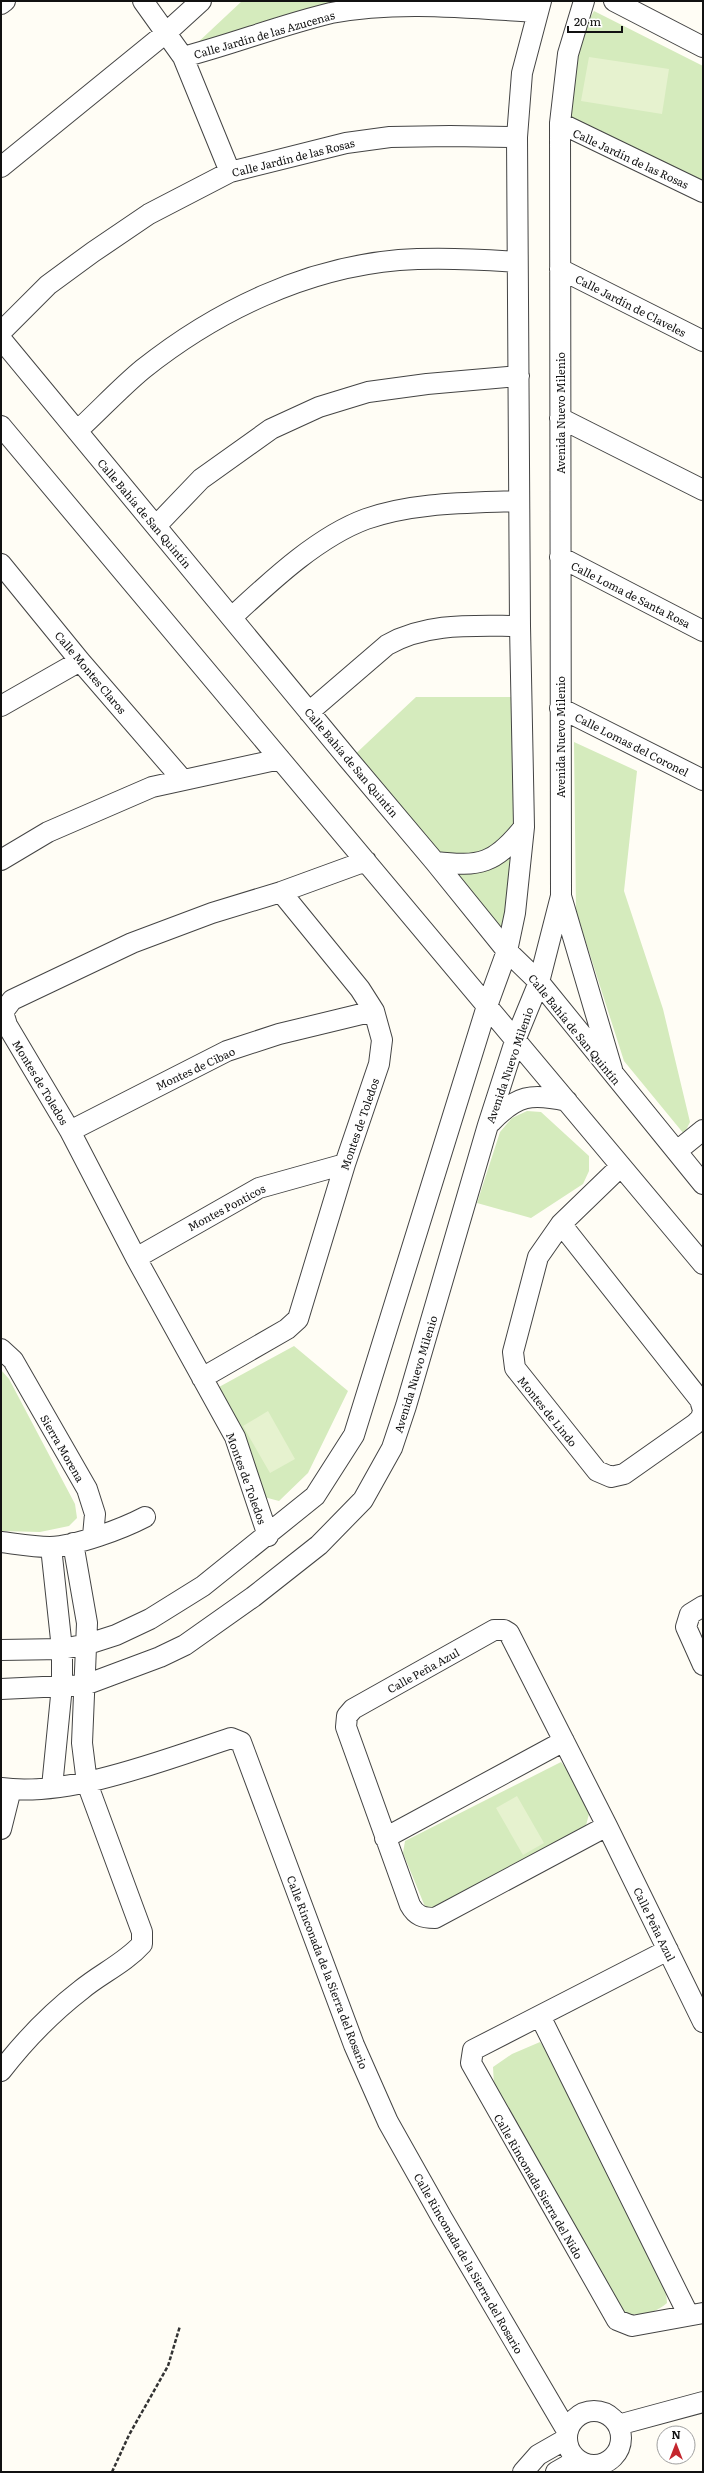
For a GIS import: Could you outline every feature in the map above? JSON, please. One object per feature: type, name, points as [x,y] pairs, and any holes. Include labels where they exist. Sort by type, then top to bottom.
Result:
[{"type":"street","points":[[1,4],[5,1]]},
{"type":"street","points":[[143,1],[167,32],[183,57],[230,172]]},
{"type":"street","points":[[1,167],[167,32],[201,1]]},
{"type":"street","name":"Avenida Nuevo Milenio","points":[[1,1689],[85,1685],[160,1657],[186,1645],[253,1597],[319,1545],[363,1500],[392,1448],[404,1413],[488,1125],[516,1038],[539,982],[561,896],[560,123],[568,54],[584,1]]},
{"type":"street","points":[[614,1],[703,47]]},
{"type":"street","points":[[1,1650],[62,1649],[88,1644],[116,1635],[150,1619],[203,1586],[268,1536],[315,1496],[354,1435],[487,1006],[507,951],[515,913],[524,827],[520,626],[519,376],[516,262],[517,138],[522,73],[539,6]]},
{"type":"street","name":"Calle Jardín de las Azucenas","points":[[183,57],[332,13],[375,7],[539,6]]},
{"type":"street","name":"Calle Jardín de las Rosas","points":[[560,123],[703,192]]},
{"type":"street","name":"Calle Jardín de las Rosas","points":[[1,332],[48,285],[93,252],[149,214],[230,172],[346,143],[390,138],[450,136],[517,138]]},
{"type":"street","points":[[77,431],[143,370],[208,324],[258,297],[339,271],[398,260],[458,258],[516,262]]},
{"type":"street","name":"Calle Jardín de Claveles","points":[[560,268],[703,341]]},
{"type":"street","name":"Calle Bahía de San Quintín","points":[[1,339],[309,712],[436,862],[507,951],[539,982],[615,1078],[703,1184]]},
{"type":"street","points":[[156,526],[201,479],[271,429],[319,407],[368,392],[427,384],[519,376]]},
{"type":"street","points":[[560,418],[703,490]]},
{"type":"street","points":[[1,426],[487,1006],[516,1038],[703,1264]]},
{"type":"street","points":[[232,617],[273,580],[318,546],[366,519],[445,504],[519,501]]},
{"type":"street","name":"Calle Loma de Santa Rosa","points":[[560,558],[703,631]]},
{"type":"street","name":"Calle Montes Claros","points":[[1,564],[80,661],[182,779]]},
{"type":"street","points":[[309,712],[365,663],[401,637],[445,626],[520,626]]},
{"type":"street","points":[[1,706],[80,661]]},
{"type":"street","name":"Calle Lomas del Coronel","points":[[560,708],[703,780]]},
{"type":"street","points":[[1,860],[48,832],[152,787],[182,779],[280,759]]},
{"type":"street","points":[[436,862],[465,865],[487,861],[498,856],[510,846],[524,827]]},
{"type":"street","name":"Montes de Toledos","points":[[268,1536],[235,1437],[136,1258],[70,1131],[7,1025],[4,1012],[12,1000],[132,943],[212,913],[281,892],[366,861]]},
{"type":"street","name":"Montes de Toledos","points":[[202,1378],[287,1329],[298,1319],[345,1164],[379,1064],[382,1040],[374,1011],[360,989],[281,892]]},
{"type":"street","points":[[561,896],[615,1078]]},
{"type":"street","name":"Montes de Cibao","points":[[70,1131],[228,1051],[279,1034],[374,1011]]},
{"type":"street","points":[[488,1125],[510,1104],[521,1098],[536,1096],[567,1101]]},
{"type":"street","points":[[677,1151],[703,1130]]},
{"type":"street","name":"Montes Ponticos","points":[[136,1258],[259,1188],[345,1164]]},
{"type":"street","name":"Montes de Lindo","points":[[561,1224],[700,1400],[703,1410],[701,1418],[695,1424],[624,1474],[611,1477],[597,1471],[520,1377],[515,1368],[513,1352],[538,1257],[561,1224],[622,1166]]},
{"type":"street","name":"Sierra Morena","points":[[1,1349],[13,1360],[87,1489],[95,1514],[93,1536]]},
{"type":"street","points":[[1,1542],[50,1547],[73,1543],[93,1536],[122,1529],[145,1517]]},
{"type":"street","points":[[1,2071],[35,2030],[81,1990],[135,1953],[142,1944],[142,1932],[87,1783],[82,1743],[88,1644],[87,1623],[73,1543]]},
{"type":"street","points":[[50,1547],[62,1649],[62,1686],[52,1787]]},
{"type":"street","points":[[703,1606],[690,1614],[686,1627],[703,1665]]},
{"type":"street","name":"Calle Peña Azul","points":[[607,1826],[435,1918],[425,1918],[413,1910],[385,1838],[346,1727],[347,1716],[353,1709],[494,1630],[504,1630],[511,1636],[607,1826],[703,2022]]},
{"type":"street","name":"Calle Rinconada de la Sierra del Rosario","points":[[6,1788],[52,1787],[87,1783],[231,1738],[241,1742],[354,2045],[388,2122],[566,2435]]},
{"type":"street","points":[[385,1838],[564,1741]]},
{"type":"street","points":[[1,1829],[6,1788]]},
{"type":"street","name":"Calle Rinconada Sierra del Nido","points":[[540,2016],[696,2314],[632,2326],[621,2323],[613,2316],[474,2071],[471,2063],[474,2050],[668,1950]]},
{"type":"street","points":[[618,2425],[703,2402]]},
{"type":"street","points":[[523,2472],[538,2455],[566,2435],[576,2417],[591,2410],[607,2414],[618,2425],[621,2443],[612,2459],[595,2466],[577,2460],[567,2447],[566,2435]]},
{"type":"street","points":[[556,2472],[577,2460]]},
{"type":"path","points":[[112,2472],[129,2435],[168,2366],[180,2326]]},
{"type":"green space","points":[[242,1],[369,1],[194,46]]},
{"type":"green space","points":[[594,11],[703,66],[703,193],[568,128],[576,43]]},
{"type":"green space","points":[[589,57],[669,69],[662,114],[581,101]]},
{"type":"green space","points":[[416,697],[524,697],[525,827],[501,944],[349,760]]},
{"type":"green space","points":[[574,742],[637,771],[624,891],[663,1009],[690,1122],[684,1134],[624,1061],[576,911]]},
{"type":"green space","points":[[527,1111],[541,1112],[589,1156],[589,1171],[583,1184],[531,1218],[477,1203],[500,1132],[512,1118]]},
{"type":"green space","points":[[294,1346],[348,1391],[308,1473],[279,1501],[264,1497],[219,1387]]},
{"type":"green space","points":[[1,1370],[9,1379],[75,1504],[77,1518],[69,1526],[40,1532],[1,1531]]},
{"type":"green space","points":[[268,1411],[295,1459],[270,1473],[243,1426]]},
{"type":"green space","points":[[561,1762],[571,1774],[589,1814],[585,1829],[441,1909],[426,1909],[403,1853],[405,1841]]},
{"type":"green space","points":[[517,1796],[544,1843],[523,1855],[496,1808]]},
{"type":"green space","points":[[540,2042],[549,2054],[666,2292],[667,2303],[657,2310],[645,2314],[633,2314],[621,2311],[494,2085],[493,2067],[512,2054]]}]
